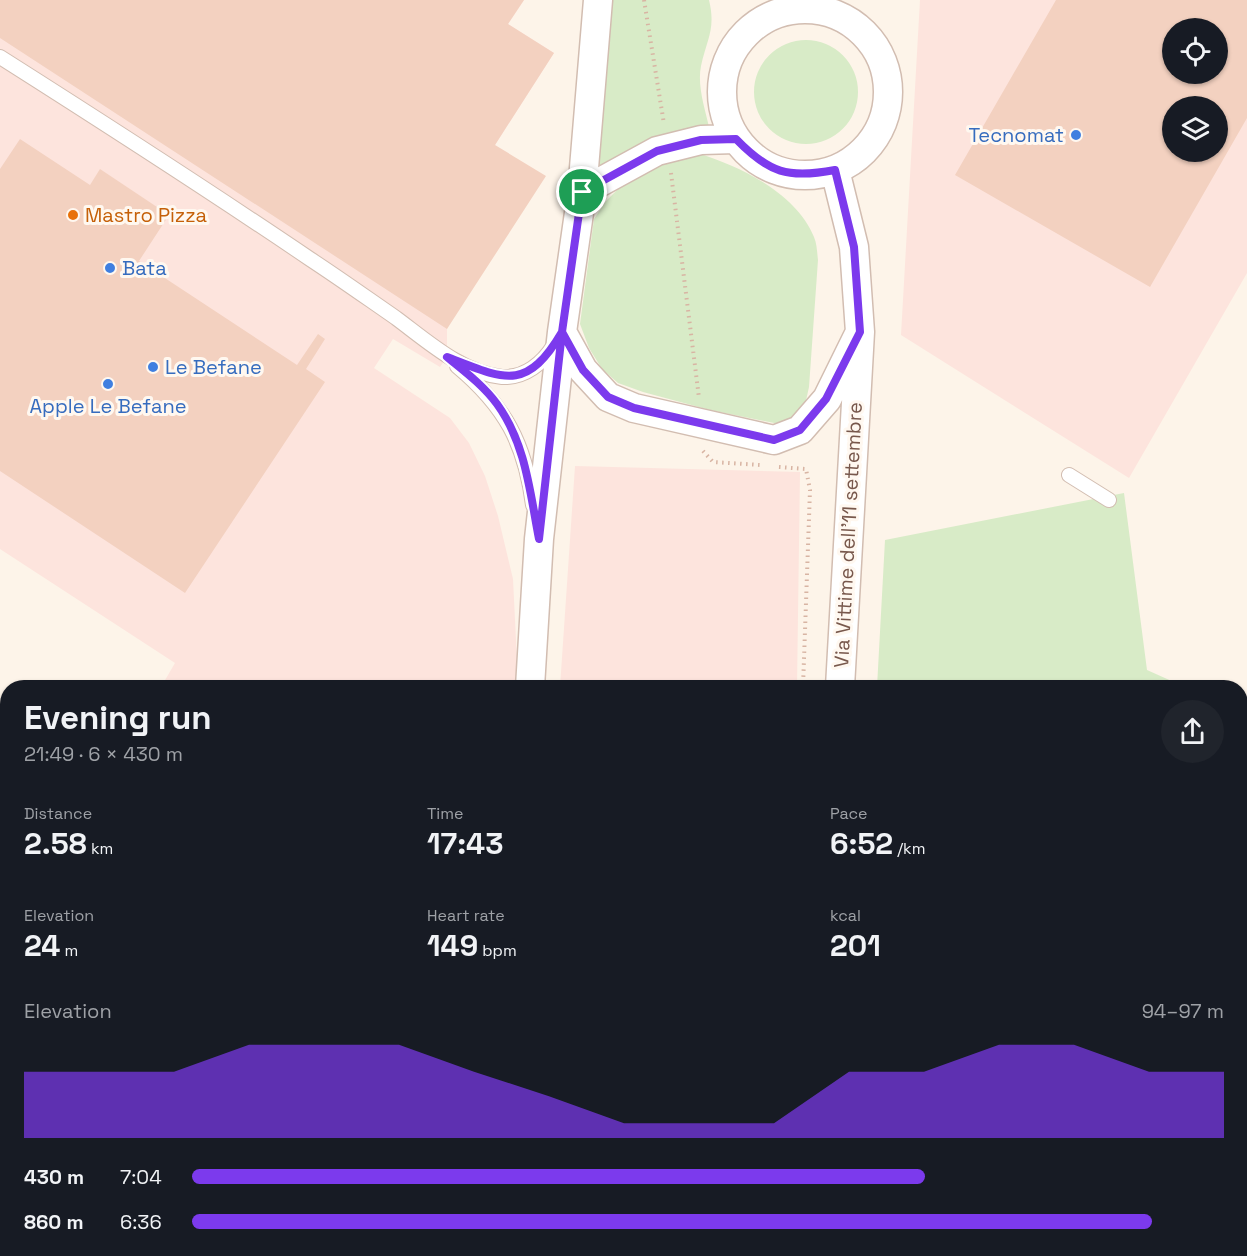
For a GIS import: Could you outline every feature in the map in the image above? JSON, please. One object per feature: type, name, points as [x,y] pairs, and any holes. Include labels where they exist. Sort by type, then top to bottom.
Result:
[{"type":"street","points":[[530,680],[539,539],[562,332],[582,192],[598,0]]},
{"type":"street","points":[[812,9],[836,14],[858,27],[874,45],[885,68],[889,92],[881,124],[873,139],[856,157],[835,170],[807,175],[780,171],[755,159],[736,139],[725,114],[722,87],[728,60],[758,10],[812,9]]},
{"type":"street","points":[[582,192],[657,151],[701,140],[736,139]]},
{"type":"street","name":"Via Vittime dell'11 settembre","points":[[835,170],[854,247],[860,332],[840,680]]},
{"type":"street","points":[[562,332],[583,370],[608,397],[634,408],[774,440],[800,430],[826,399],[860,332]]},
{"type":"lane","points":[[0,57],[307,256],[447,357],[481,386],[497,404],[509,425],[530,479],[539,539]]},
{"type":"lane","points":[[447,357],[504,377],[536,367],[548,356],[562,332]]},
{"type":"lane","points":[[1069,475],[1109,500]]},
{"type":"path","points":[[644,0],[664,126]]},
{"type":"path","points":[[670,171],[700,401]]},
{"type":"path","points":[[698,446],[713,462],[806,469],[810,490],[803,680]]},
{"type":"shaded area","points":[[0,0],[524,0],[508,24],[554,53],[495,145],[447,329],[447,357],[440,367],[393,339],[374,368],[450,418],[469,443],[485,476],[498,516],[513,579],[518,680],[165,680],[175,663],[0,549]]},
{"type":"shaded area","points":[[920,0],[1247,0],[1247,273],[1129,478],[901,335]]},
{"type":"shaded area","points":[[575,466],[800,472],[797,680],[560,680]]},
{"type":"green space","points":[[612,0],[709,0],[712,19],[701,66],[700,81],[709,127],[598,172]]},
{"type":"green space","points":[[806,40],[826,44],[843,55],[854,72],[858,92],[854,112],[843,129],[826,140],[806,144],[786,140],[769,129],[758,112],[754,92],[758,72],[769,55],[786,44]]},
{"type":"green space","points":[[697,153],[731,165],[765,183],[794,207],[806,221],[815,240],[818,260],[809,387],[805,405],[794,419],[779,424],[710,410],[618,383],[602,369],[589,348],[580,324],[594,219],[606,201],[620,187],[648,169]]},
{"type":"green space","points":[[1124,493],[1147,670],[1169,680],[877,680],[885,540]]},
{"type":"building","points":[[0,0],[524,0],[508,24],[554,53],[495,145],[546,176],[447,329],[0,38]]},
{"type":"building","name":"Tecnomat","points":[[1056,0],[1247,0],[1247,118],[1228,151],[1228,96],[1162,96],[1162,162],[1222,162],[1150,287],[955,175]]},
{"type":"building","name":"Le Befane","points":[[20,139],[90,185],[100,169],[169,215],[139,261],[297,365],[318,334],[325,339],[306,369],[325,382],[185,593],[0,471],[0,169]]},
{"type":"place","name":"Tecnomat","points":[[1076,135]]},
{"type":"place","name":"Mastro Pizza","points":[[73,215]]},
{"type":"place","name":"Bata","points":[[110,268]]},
{"type":"place","name":"Le Befane","points":[[153,367]]},
{"type":"place","name":"Apple Le Befane","points":[[108,384]]},
{"type":"route","points":[[582,192],[562,332],[539,539],[530,479],[520,448],[509,425],[497,404],[481,386],[447,357],[504,377],[536,367],[548,356],[562,332],[583,370],[608,397],[634,408],[774,440],[800,430],[826,399],[860,332],[854,247],[835,170],[807,175],[780,171],[755,159],[736,139],[701,140],[657,151],[582,192]]}]
